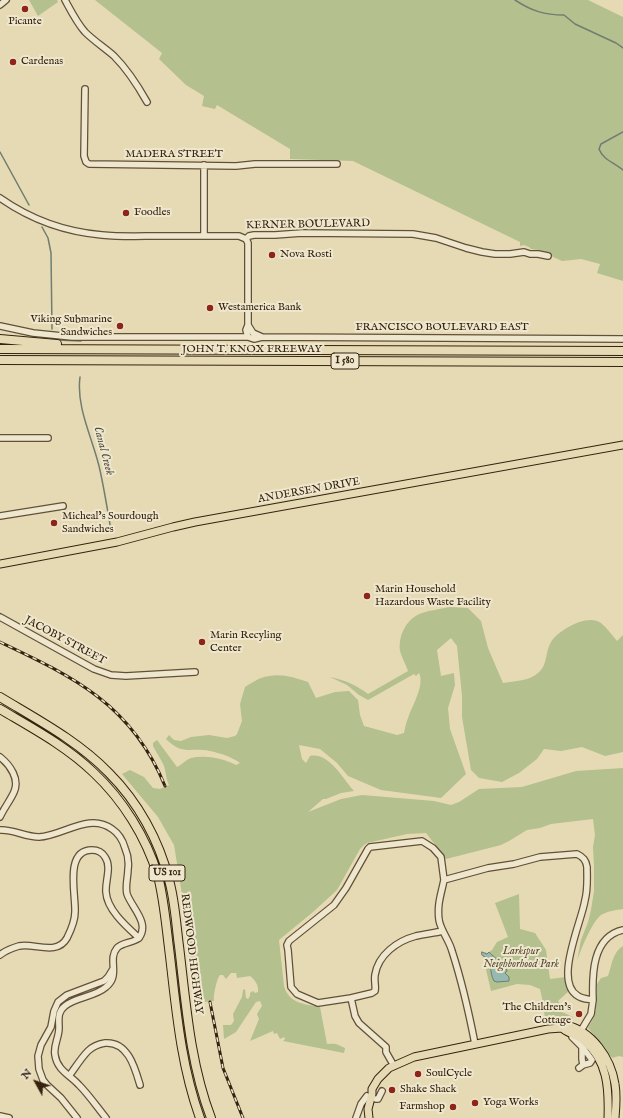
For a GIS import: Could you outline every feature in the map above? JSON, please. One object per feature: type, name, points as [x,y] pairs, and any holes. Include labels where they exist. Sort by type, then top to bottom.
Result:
[{"type":"highway","points":[[0,339],[108,349]]},
{"type":"highway","points":[[0,349],[108,349]]},
{"type":"highway","name":"JOHN T. KNOX FREEWAY","points":[[108,349],[623,351]]},
{"type":"highway","name":"JOHN T. KNOX FREEWAY","points":[[0,360],[623,362]]},
{"type":"highway","points":[[0,365],[66,360]]},
{"type":"highway","name":"REDWOOD HIGHWAY","points":[[0,697],[72,742],[98,763],[116,780],[128,795],[153,836],[164,863],[172,891],[192,1047],[199,1080],[211,1118]]},
{"type":"highway","name":"REDWOOD HIGHWAY","points":[[0,709],[64,749],[90,769],[119,800],[144,840],[155,866],[162,894],[182,1045],[189,1083],[200,1118]]},
{"type":"main road","name":"ANDERSEN DRIVE","points":[[0,564],[121,542],[186,524],[623,444]]},
{"type":"main road","points":[[364,1118],[372,1096],[394,1066],[400,1062],[414,1057],[475,1044],[548,1029],[562,1028],[566,1025],[586,1043],[595,1054],[604,1072],[608,1090],[608,1118]]},
{"type":"main road","points":[[577,1034],[596,1043],[610,1066],[614,1076],[616,1090],[615,1118]]},
{"type":"main road","points":[[368,1110],[370,1118]]},
{"type":"street","points":[[0,5],[6,0]]},
{"type":"street","points":[[65,0],[85,31],[122,65],[147,102]]},
{"type":"street","name":"MADERA STREET","points":[[85,89],[84,158],[89,164],[236,166],[255,164],[337,164]]},
{"type":"street","points":[[204,165],[204,236]]},
{"type":"street","name":"KERNER BOULEVARD","points":[[0,198],[15,208],[38,219],[85,233],[118,236],[239,236],[246,239],[249,236],[254,235],[302,233],[413,234],[436,238],[487,253],[514,254],[524,252],[548,256]]},
{"type":"street","points":[[246,239],[248,243],[248,325],[246,330],[248,337]]},
{"type":"street","name":"FRANCISCO BOULEVARD EAST","points":[[248,325],[253,333],[262,337]]},
{"type":"street","name":"FRANCISCO BOULEVARD EAST","points":[[0,326],[33,333],[67,336],[248,337],[254,339],[262,337],[623,339]]},
{"type":"street","points":[[0,438],[48,438]]},
{"type":"street","points":[[0,516],[62,506]]},
{"type":"street","name":"JACOBY STREET","points":[[0,617],[94,669],[111,675],[126,676],[195,672]]},
{"type":"street","points":[[0,757],[13,772],[15,783],[14,791],[0,817]]},
{"type":"street","points":[[0,830],[6,829],[35,837],[47,836],[81,824],[94,822],[104,824],[113,830],[123,843],[127,854],[128,870],[126,889],[142,924],[142,931],[139,938],[117,948],[114,955],[113,978],[107,987],[66,1005],[55,1018],[39,1050],[38,1058],[41,1076],[46,1084],[61,1098],[77,1118]]},
{"type":"street","points":[[443,931],[415,936],[400,942],[395,946],[382,958],[378,966],[375,976],[375,991],[372,993],[318,1003],[297,994],[291,987],[287,945],[289,941],[334,905],[346,888],[368,849],[370,847],[422,841],[433,848],[441,857],[444,880],[438,903],[439,920],[454,959],[475,1044]]},
{"type":"street","points":[[0,956],[9,950],[20,946],[50,948],[61,945],[64,942],[74,920],[75,862],[81,854],[89,850],[98,851],[104,855],[107,860],[108,865],[105,890],[108,900],[119,919],[139,938]]},
{"type":"street","points":[[444,880],[540,857],[577,854],[582,857],[586,861],[587,867],[586,900],[571,946],[568,975],[572,992],[578,996],[593,1000]]},
{"type":"street","points":[[582,1047],[581,1067],[590,1063],[592,1060],[582,1047],[572,1038],[577,1034],[591,1014],[595,961],[600,946],[611,935],[617,931],[623,930]]},
{"type":"street","points":[[106,1118],[81,1086],[60,1068],[56,1060],[54,1054],[59,1030],[54,1011],[56,1004],[62,998],[104,981],[113,969]]},
{"type":"street","points":[[351,998],[355,1016],[359,1024],[386,1047],[386,1052],[394,1066]]},
{"type":"street","points":[[69,1076],[88,1050],[98,1044],[109,1043],[119,1046],[127,1053],[131,1059],[140,1085]]},
{"type":"street","points":[[356,1118],[361,1104],[372,1096],[378,1099],[382,1091]]},
{"type":"street","points":[[0,1116],[9,1118]]},
{"type":"green space","points":[[29,0],[57,0],[58,2],[38,16]]},
{"type":"green space","points":[[95,0],[588,0],[623,17],[623,281],[597,273],[600,264],[581,259],[562,261],[524,245],[520,246],[520,242],[353,161],[290,159],[290,149],[217,105],[215,109],[202,106],[204,96],[186,85],[159,59],[162,53]]},
{"type":"green space","points":[[450,607],[468,608],[481,621],[488,648],[503,683],[526,679],[538,673],[545,662],[549,646],[555,637],[566,628],[581,621],[595,620],[601,623],[617,641],[623,635],[623,752],[605,756],[582,747],[561,751],[544,749],[537,759],[519,773],[502,782],[479,778],[471,770],[462,717],[462,696],[457,646],[451,638],[437,650],[441,676],[454,673],[455,685],[448,708],[450,729],[466,774],[441,798],[381,790],[348,776],[337,763],[320,749],[299,745],[302,759],[306,763],[310,756],[323,758],[335,768],[354,791],[341,793],[323,799],[308,812],[341,799],[362,795],[434,801],[451,805],[459,802],[479,789],[522,787],[576,771],[623,768],[623,909],[606,913],[598,918],[587,936],[577,961],[581,940],[591,910],[594,891],[593,847],[595,835],[593,819],[551,824],[540,828],[527,830],[501,845],[446,859],[426,833],[407,834],[367,843],[360,849],[337,890],[279,940],[286,992],[298,1002],[320,1007],[327,1044],[336,1044],[345,1048],[344,1053],[283,1041],[285,1039],[284,1037],[280,1039],[277,1033],[274,1034],[273,1031],[250,1041],[259,1019],[257,1014],[262,1006],[260,1001],[256,1002],[236,1032],[224,1039],[223,1025],[231,1025],[234,1021],[233,1014],[242,997],[243,990],[245,989],[246,998],[248,999],[250,993],[253,991],[255,993],[258,992],[257,985],[250,976],[237,978],[236,973],[231,973],[226,979],[223,975],[220,975],[215,991],[214,1001],[205,1002],[205,999],[200,996],[194,996],[181,888],[174,845],[158,817],[122,774],[130,770],[144,777],[153,788],[160,789],[169,785],[164,766],[153,746],[153,743],[157,740],[177,767],[191,758],[197,757],[214,758],[236,765],[240,763],[230,757],[214,752],[182,749],[166,739],[169,735],[174,740],[181,741],[191,737],[209,735],[227,738],[235,736],[242,721],[240,704],[245,687],[259,679],[273,675],[297,678],[308,682],[316,698],[335,692],[349,691],[358,700],[360,715],[364,726],[397,735],[404,733],[407,720],[419,689],[419,673],[416,676],[414,674],[368,700],[347,685],[330,677],[350,683],[368,694],[408,671],[400,651],[400,639],[408,623],[417,615],[422,613]]},
{"type":"green space","name":"Larkspur Neighborhood Park","points":[[519,894],[520,929],[535,933],[546,950],[550,979],[566,977],[566,984],[569,991],[558,1001],[564,1008],[562,1012],[573,1017],[572,1020],[560,1019],[546,1024],[540,989],[530,985],[517,984],[491,991],[482,952],[488,953],[497,942],[508,937],[495,903]]},
{"type":"green space","points":[[623,946],[623,1057],[619,1056],[612,1058],[588,1028],[596,1009],[597,984],[601,978],[608,976],[614,956]]},
{"type":"water","points":[[482,952],[487,954],[489,952],[506,968],[507,971],[505,973],[509,977],[509,981],[494,981],[488,960],[482,955]]},
{"type":"waterway","points":[[515,0],[538,12],[564,15],[575,24],[616,43],[623,48]]},
{"type":"waterway","points":[[623,132],[601,144],[599,149],[606,159],[623,170]]},
{"type":"waterway","name":"Canal Creek","points":[[0,152],[29,205]]},
{"type":"waterway","name":"Canal Creek","points":[[42,227],[48,238],[51,253],[52,329]]},
{"type":"waterway","name":"Canal Creek","points":[[57,340],[81,341]]},
{"type":"waterway","name":"Canal Creek","points":[[80,377],[79,388],[82,411],[99,466],[111,530]]},
{"type":"railway","points":[[0,642],[52,668],[76,682],[98,697],[118,714],[136,734],[151,758],[165,786]]},
{"type":"railway","points":[[210,1002],[223,1068],[243,1118]]},
{"type":"place","name":"Picante","points":[[25,9]]},
{"type":"place","name":"Cardenas","points":[[13,62]]},
{"type":"place","name":"Foodles","points":[[126,213]]},
{"type":"place","name":"Nova Rosti","points":[[272,255]]},
{"type":"place","name":"Westamerica Bank","points":[[210,308]]},
{"type":"place","name":"Viking Submarine Sandwiches","points":[[120,326]]},
{"type":"place","name":"Micheal’s Sourdough Sandwiches","points":[[54,523]]},
{"type":"place","name":"Marin Household Hazardous Waste Facility","points":[[367,596]]},
{"type":"place","name":"Marin Recyling Center","points":[[202,642]]},
{"type":"place","name":"The Children's Cottage","points":[[579,1014]]},
{"type":"place","name":"SoulCycle","points":[[418,1074]]},
{"type":"place","name":"Shake Shack","points":[[392,1090]]},
{"type":"place","name":"Yoga Works","points":[[475,1103]]},
{"type":"place","name":"Farmshop","points":[[453,1107]]}]
